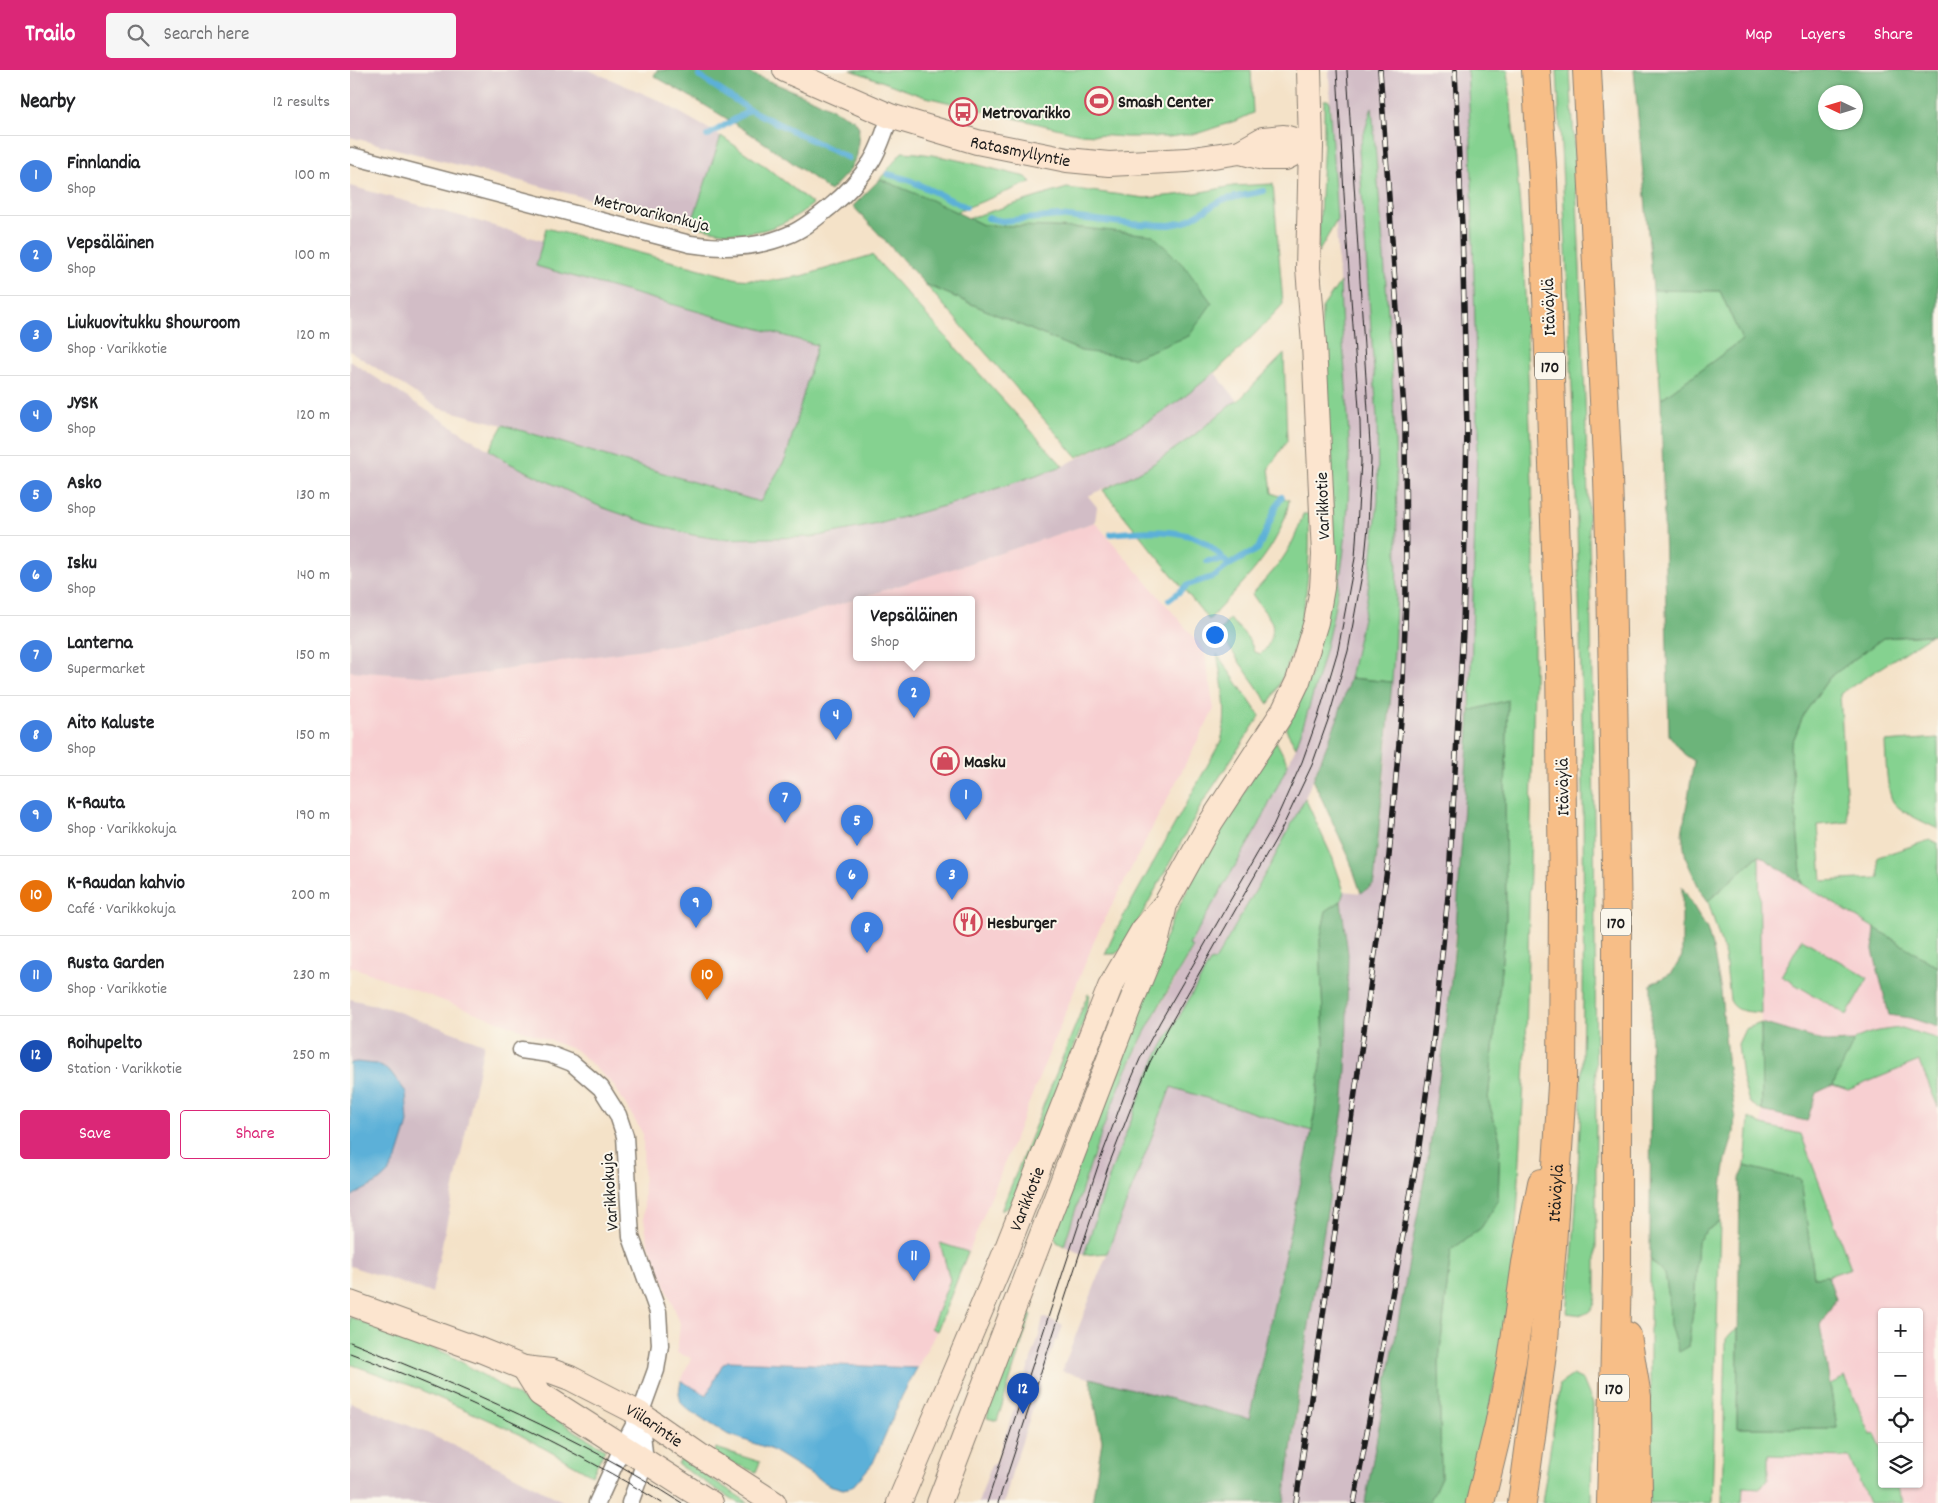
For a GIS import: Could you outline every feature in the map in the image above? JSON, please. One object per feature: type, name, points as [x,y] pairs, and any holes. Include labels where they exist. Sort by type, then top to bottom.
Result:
[{"type":"highway","name":"Itäväylä","points":[[1522,1503],[1544,1339],[1562,1086],[1563,892],[1560,662],[1543,181],[1536,70]]},
{"type":"highway","name":"170","points":[[1587,70],[1611,572],[1616,925],[1616,1272],[1611,1503]]},
{"type":"highway","points":[[1480,1503],[1512,1361],[1526,1263],[1562,1086]]},
{"type":"highway","points":[[1616,1272],[1637,1397],[1638,1503]]},
{"type":"main road","name":"Ratasmyllyntie","points":[[785,70],[890,116],[977,142],[1067,160],[1109,164],[1177,161],[1240,152],[1263,158],[1285,158],[1311,145]]},
{"type":"main road","name":"Varikkotie","points":[[899,1503],[1002,1262],[1110,987],[1143,930],[1166,903],[1211,822],[1284,710],[1298,681],[1316,622],[1322,588],[1324,555],[1308,268],[1311,145],[1309,70]]},
{"type":"main road","name":"Varikkotie","points":[[939,1503],[1157,939],[1166,903]]},
{"type":"main road","name":"Viilarintie","points":[[350,1304],[480,1350],[524,1368],[551,1371],[593,1389],[640,1414],[699,1455],[774,1503]]},
{"type":"main road","name":"Viilarintie","points":[[524,1368],[540,1394],[711,1503]]},
{"type":"street","name":"Metrovarikonkuja","points":[[352,156],[690,244],[712,247],[735,247],[760,244],[789,235],[814,220],[842,197],[872,161],[890,116]]},
{"type":"street","name":"Varikkokuja","points":[[521,1050],[549,1054],[572,1063],[601,1088],[618,1115],[625,1136],[631,1237],[658,1312],[660,1345],[656,1370],[640,1414],[597,1503]]},
{"type":"street","points":[[630,1503],[645,1462],[640,1414]]},
{"type":"shaded area","points":[[350,70],[589,70],[656,99],[721,136],[691,225],[350,137]]},
{"type":"shaded area","points":[[1329,70],[1467,70],[1471,141],[1479,442],[1477,444],[1474,595],[1464,840],[1445,1035],[1418,1216],[1365,1503],[1284,1503],[1317,1270],[1348,1002],[1348,954],[1341,901],[1344,891],[1361,893],[1374,884],[1393,668],[1396,539],[1392,366],[1372,108],[1359,150],[1377,418],[1378,500],[1367,599],[1350,678],[1337,720],[1298,815],[1215,961],[1211,960],[1174,1025],[1147,1079],[1112,1169],[1084,1255],[1064,1246],[1103,1128],[1119,1087],[1147,1029],[1193,948],[1189,945],[1283,775],[1296,747],[1337,601],[1346,532],[1349,444],[1332,160]]},
{"type":"shaded area","points":[[350,186],[543,241],[537,266],[817,345],[786,458],[760,502],[503,425],[438,408],[350,351]]},
{"type":"shaded area","points":[[350,361],[509,463],[601,507],[647,523],[693,535],[719,539],[813,537],[878,524],[951,504],[1063,466],[1150,420],[1215,373],[1238,401],[1193,436],[1147,468],[1088,496],[1097,507],[1095,522],[865,596],[853,596],[853,600],[744,634],[449,678],[350,671]]},
{"type":"shaded area","points":[[1095,522],[1204,649],[1214,709],[1097,934],[937,1331],[917,1368],[728,1361],[722,1365],[707,1395],[681,1381],[691,1358],[677,1353],[680,1323],[648,1242],[644,1219],[643,1134],[614,1085],[576,1050],[350,966],[350,671],[449,678],[744,634],[853,600],[853,661],[975,661],[975,596],[865,596]]},
{"type":"shaded area","points":[[1759,855],[1802,884],[1938,967],[1938,1503],[1734,1503],[1737,1428],[1837,1428],[1820,1325],[1836,1299],[1828,1276],[1851,1268],[1801,1134],[1762,1125]]},
{"type":"shaded area","points":[[350,999],[388,1008],[484,1044],[432,1293],[350,1266]]},
{"type":"shaded area","points":[[1171,1087],[1312,1131],[1249,1420],[1062,1371]]},
{"type":"shaded area","points":[[1043,1317],[1063,1325],[1058,1340],[1055,1341],[1012,1472],[1004,1503],[978,1503],[991,1466],[996,1463],[1039,1336]]},
{"type":"shaded area","points":[[350,1402],[427,1433],[504,1470],[566,1503],[350,1503]]},
{"type":"green space","points":[[657,70],[742,70],[815,100],[854,120],[859,127],[857,155],[849,171],[830,191],[744,130],[654,76]]},
{"type":"green space","name":"Smash Center","points":[[851,70],[1251,70],[1253,113],[1199,133],[1169,137],[1081,134],[922,96]]},
{"type":"green space","points":[[1467,70],[1508,70],[1523,241],[1534,535],[1534,685],[1526,1044],[1513,1271],[1506,1325],[1481,1451],[1464,1503],[1429,1503],[1441,1477],[1439,1360],[1451,1250],[1481,1228],[1498,1201],[1500,1140],[1488,1100],[1506,919],[1505,795],[1508,700],[1470,711],[1479,427],[1477,420],[1471,141]]},
{"type":"green space","points":[[1557,70],[1570,70],[1578,222],[1589,527],[1594,831],[1596,1293],[1593,1308],[1582,1315],[1567,1313],[1573,1248],[1580,1119],[1583,990],[1583,795],[1574,432]]},
{"type":"green space","points":[[1634,70],[1938,70],[1938,634],[1883,638],[1829,678],[1804,714],[1790,748],[1802,884],[1759,855],[1708,901],[1700,890],[1686,859],[1682,834],[1694,761],[1684,754],[1669,735],[1661,399],[1742,340],[1720,291],[1653,290]]},
{"type":"green space","points":[[1324,100],[1329,100],[1337,220],[1318,253],[1324,138]]},
{"type":"green space","points":[[1372,107],[1389,322],[1396,466],[1396,610],[1392,682],[1350,678],[1367,599],[1378,500],[1377,418],[1359,150]]},
{"type":"green space","points":[[721,136],[766,167],[813,204],[784,223],[755,232],[725,232],[691,225]]},
{"type":"green space","points":[[902,152],[932,155],[964,162],[1026,177],[1031,182],[956,212],[880,179]]},
{"type":"green space","points":[[880,179],[931,200],[983,225],[1083,228],[1153,235],[1185,267],[1212,303],[1189,336],[1133,358],[1081,351],[925,284],[853,206]]},
{"type":"green space","points":[[1273,184],[1283,304],[1237,352],[1187,395],[1141,425],[1077,457],[925,284],[1081,351],[1083,228],[983,225],[969,218],[1067,188],[1145,198],[1196,193],[1233,186]]},
{"type":"green space","points":[[546,228],[738,279],[769,281],[802,276],[872,255],[1063,466],[951,504],[878,524],[813,537],[719,539],[693,535],[647,523],[601,507],[509,463],[489,450],[503,425],[760,502],[786,458],[817,345],[536,266]]},
{"type":"green space","points":[[1340,282],[1349,445],[1345,540],[1334,610],[1326,645],[1296,747],[1286,730],[1311,676],[1322,308]]},
{"type":"green space","points":[[1653,290],[1720,291],[1742,340],[1661,399]]},
{"type":"green space","points":[[1284,354],[1287,441],[1269,468],[1272,493],[1289,500],[1285,518],[1269,550],[1258,565],[1209,620],[1103,490],[1147,468],[1193,436],[1238,401]]},
{"type":"green space","points":[[1303,514],[1309,514],[1309,565],[1303,612],[1290,658],[1269,704],[1219,633],[1229,619],[1248,638],[1254,652],[1260,654],[1266,648],[1273,629],[1271,621],[1252,594],[1283,558],[1299,527]]},
{"type":"green space","points":[[1931,635],[1840,694],[1848,822],[1818,825],[1822,881],[1879,878],[1878,857],[1930,840],[1938,843],[1938,967],[1802,884],[1790,748],[1804,714],[1829,678],[1883,638]]},
{"type":"green space","points":[[1217,654],[1260,716],[1203,802],[1123,949],[1115,954],[1105,954],[1117,928],[1221,741],[1225,708]]},
{"type":"green space","points":[[1350,678],[1392,682],[1374,884],[1361,893],[1348,855],[1313,780],[1337,720]]},
{"type":"green space","points":[[1508,700],[1505,795],[1506,919],[1488,1100],[1500,1140],[1498,1201],[1481,1228],[1451,1250],[1439,1360],[1441,1477],[1429,1503],[1365,1503],[1429,1152],[1445,1035],[1455,944],[1470,711]]},
{"type":"green space","points":[[1938,738],[1938,829],[1908,814],[1894,803],[1889,791],[1885,742]]},
{"type":"green space","points":[[1276,741],[1288,764],[1259,825],[1189,945],[1193,947],[1153,1016],[1135,1052],[1096,1147],[1064,1246],[1057,1242],[1052,1232],[1171,923],[1208,848]]},
{"type":"green space","points":[[1305,798],[1333,859],[1344,891],[1341,901],[1326,911],[1320,940],[1324,1043],[1312,1131],[1171,1087],[1107,1253],[1084,1255],[1112,1169],[1157,1056],[1211,960],[1215,961],[1272,862]]},
{"type":"green space","points":[[1759,855],[1761,1013],[1739,1009],[1730,1000],[1725,956],[1708,901]]},
{"type":"green space","points":[[1682,887],[1707,929],[1713,949],[1721,991],[1728,1069],[1735,1113],[1734,1133],[1726,1159],[1722,1186],[1720,1222],[1706,1231],[1698,1241],[1694,1304],[1688,1347],[1679,1352],[1670,1326],[1669,1298],[1665,1274],[1650,1259],[1651,984],[1672,973],[1682,956]]},
{"type":"green space","points":[[1341,901],[1348,954],[1346,1069],[1343,1110],[1300,1382],[1284,1503],[1092,1503],[1102,1441],[1090,1378],[1249,1419],[1312,1131],[1324,1043],[1320,940],[1326,911]]},
{"type":"green space","points":[[1875,928],[1938,967],[1938,1027],[1910,1018],[1889,1015],[1873,950]]},
{"type":"green space","points":[[1802,939],[1868,978],[1847,1015],[1781,976]]},
{"type":"green space","points":[[1088,994],[1090,995],[1083,1024],[1013,1201],[1010,1206],[1001,1211]]},
{"type":"green space","points":[[1761,1023],[1762,1111],[1749,1102],[1742,1078],[1738,1044],[1745,1029]]},
{"type":"green space","points":[[1761,1023],[1827,1042],[1854,1041],[1833,1085],[1816,1093],[1807,1121],[1762,1111]]},
{"type":"green space","points":[[1902,1028],[1938,1039],[1938,1107],[1919,1061],[1848,1090],[1833,1085],[1853,1042],[1862,1036],[1876,1032]]},
{"type":"green space","points":[[1749,1118],[1762,1125],[1801,1134],[1851,1268],[1828,1276],[1814,1277],[1801,1181],[1745,1166]]},
{"type":"green space","points":[[1745,1166],[1801,1180],[1814,1277],[1828,1276],[1836,1299],[1820,1325],[1837,1428],[1737,1428],[1740,1178]]},
{"type":"green space","points":[[1720,1222],[1712,1503],[1650,1503],[1650,1260],[1665,1274],[1669,1298],[1688,1347],[1694,1304],[1698,1241],[1706,1231]]},
{"type":"green space","points":[[940,1243],[968,1252],[937,1331],[931,1328],[950,1280]]},
{"type":"green space","points":[[1020,1308],[1031,1314],[997,1421],[987,1418],[995,1374]]},
{"type":"green space","points":[[350,1317],[448,1354],[605,1449],[592,1475],[515,1432],[412,1386],[350,1364]]},
{"type":"green space","points":[[1738,1328],[1737,1428],[1837,1428],[1830,1384],[1845,1377],[1871,1435],[1875,1434],[1878,1440],[1878,1488],[1898,1488],[1904,1503],[1869,1503],[1849,1457],[1768,1455],[1768,1479],[1761,1488],[1743,1487],[1742,1503],[1722,1503],[1726,1339]]},
{"type":"green space","points":[[1573,1375],[1583,1380],[1593,1404],[1591,1503],[1542,1503],[1560,1384]]},
{"type":"green space","points":[[716,1448],[760,1462],[756,1472],[732,1463],[714,1453]]},
{"type":"green space","points":[[681,1459],[749,1503],[738,1503],[678,1465]]},
{"type":"water","points":[[350,1063],[376,1064],[390,1071],[406,1092],[408,1123],[397,1158],[388,1173],[377,1183],[350,1197]]},
{"type":"water","points":[[728,1361],[917,1368],[902,1396],[873,1463],[852,1487],[843,1489],[829,1485],[770,1449],[727,1434],[690,1411],[681,1403],[679,1393],[681,1381],[707,1395],[722,1365]]},
{"type":"waterway","points":[[699,76],[750,110],[848,158]]},
{"type":"waterway","points":[[707,136],[750,110]]},
{"type":"waterway","points":[[888,174],[909,180],[966,207]]},
{"type":"waterway","points":[[988,218],[1002,221],[1059,216],[1132,224],[1170,225],[1185,222],[1222,200],[1264,191]]},
{"type":"waterway","points":[[1169,600],[1188,585],[1215,576],[1229,565],[1258,549],[1282,497]]},
{"type":"waterway","points":[[1111,534],[1161,532],[1186,535],[1210,546],[1229,565]]},
{"type":"waterway","points":[[1207,561],[1224,560]]},
{"type":"tram line","points":[[987,1503],[1099,1163],[1124,1096],[1140,1059],[1160,1022],[1272,828],[1302,762],[1338,650],[1355,558],[1361,462],[1337,70]]},
{"type":"tram line","points":[[998,1503],[1108,1167],[1134,1100],[1150,1062],[1169,1026],[1281,830],[1312,765],[1328,720],[1348,651],[1365,558],[1371,460],[1347,70]]},
{"type":"tram line","points":[[350,1342],[478,1395],[520,1415],[602,1456],[682,1503]]},
{"type":"tram line","points":[[350,1353],[430,1385],[509,1421],[587,1460],[662,1503]]},
{"type":"railway","points":[[1296,1503],[1389,856],[1402,709],[1406,598],[1405,424],[1380,70]]},
{"type":"railway","points":[[1354,1503],[1418,1153],[1432,1052],[1448,896],[1463,631],[1467,429],[1462,227],[1455,70]]},
{"type":"place","name":"Smash Center","points":[[1099,101]]},
{"type":"place","name":"Metrovarikko","points":[[963,112]]},
{"type":"place","name":"Vepsäläinen","points":[[914,718]]},
{"type":"place","name":"JYSK","points":[[836,740]]},
{"type":"place","name":"Masku","points":[[945,761]]},
{"type":"place","name":"Finnlandia","points":[[966,820]]},
{"type":"place","name":"Lanterna","points":[[785,823]]},
{"type":"place","name":"Asko","points":[[857,846]]},
{"type":"place","name":"Isku","points":[[852,900]]},
{"type":"place","name":"Liukuovitukku Showroom","points":[[952,900]]},
{"type":"place","name":"Hesburger","points":[[968,922]]},
{"type":"place","name":"K-Rauta","points":[[696,928]]},
{"type":"place","name":"Aito Kaluste","points":[[867,953]]},
{"type":"place","name":"K-Raudan kahvio","points":[[707,1000]]},
{"type":"place","name":"Rusta Garden","points":[[914,1281]]},
{"type":"place","name":"Roihupelto","points":[[1023,1414]]}]
